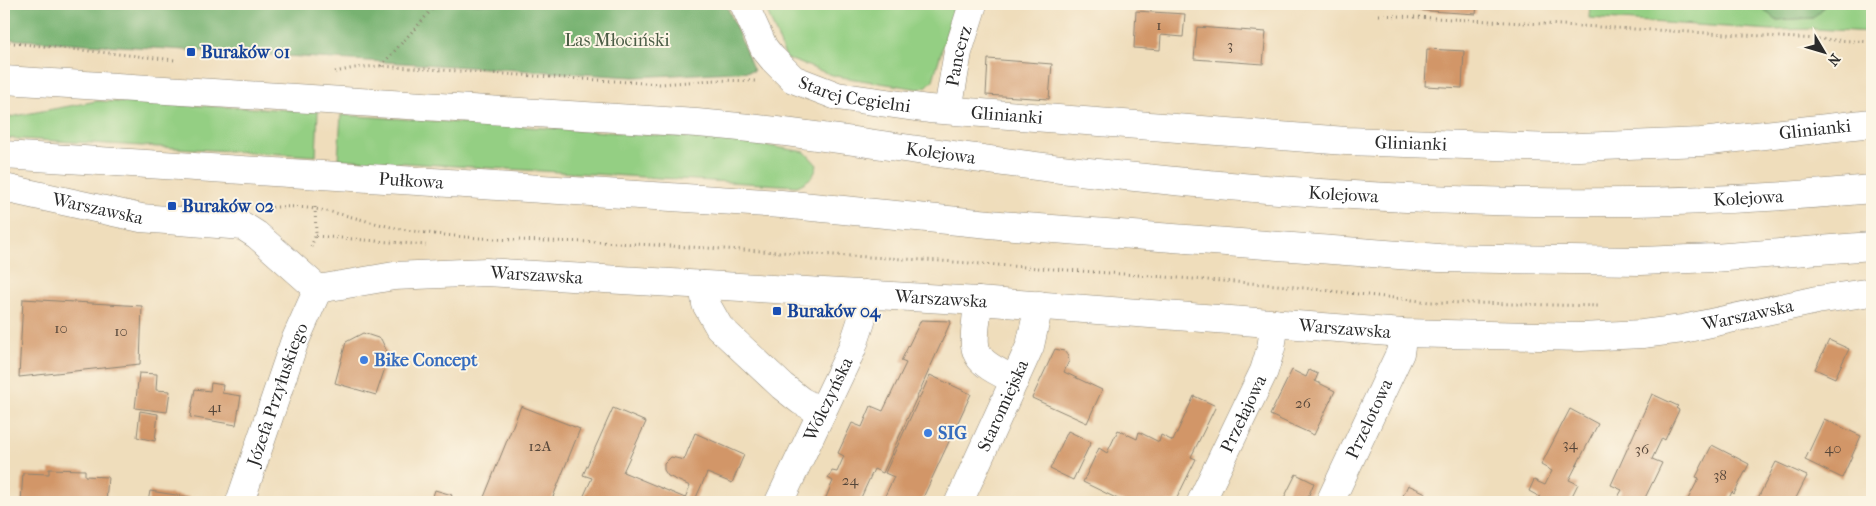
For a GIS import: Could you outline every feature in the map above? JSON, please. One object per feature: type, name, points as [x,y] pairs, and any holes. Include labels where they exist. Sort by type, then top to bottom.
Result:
[{"type":"main road","name":"Starej Cegielni","points":[[744,4],[764,48],[773,60],[793,79],[812,88],[850,99],[948,110]]},
{"type":"main road","name":"Pancerz","points":[[948,110],[958,52],[973,4]]},
{"type":"main road","name":"Kolejowa","points":[[4,80],[687,122],[771,129],[1043,167],[1148,178],[1451,201],[1590,204],[1708,201],[1872,189]]},
{"type":"main road","name":"Glinianki","points":[[948,110],[1346,141],[1554,148],[1701,142],[1872,123]]},
{"type":"main road","name":"Pułkowa","points":[[4,155],[818,208],[1000,225],[1449,259],[1640,261],[1714,258],[1872,246]]},
{"type":"main road","name":"Warszawska","points":[[4,188],[141,218],[236,224],[257,235],[318,289],[394,276],[463,272],[978,301],[1403,333],[1573,337],[1642,334],[1710,324],[1817,300],[1872,292]]},
{"type":"main road","points":[[703,285],[708,310],[719,327],[786,390],[822,412]]},
{"type":"main road","name":"Józefa Przyłuskiego","points":[[240,502],[294,343],[318,289]]},
{"type":"main road","name":"Wólczyńska","points":[[779,502],[857,336],[866,294]]},
{"type":"main road","points":[[978,301],[976,353],[986,366],[1015,380]]},
{"type":"main road","name":"Staromiejska","points":[[959,502],[1030,346],[1038,305]]},
{"type":"main road","name":"Przełajowa","points":[[1201,502],[1264,371],[1271,348],[1275,323]]},
{"type":"main road","name":"Przelotowa","points":[[1330,502],[1400,353],[1403,333]]},
{"type":"path","points":[[380,66],[437,4]]},
{"type":"path","points":[[1380,15],[1872,42]]},
{"type":"path","points":[[4,42],[105,54]]},
{"type":"path","points":[[329,74],[354,68],[380,66],[660,84],[716,80],[754,80],[770,82],[784,87],[788,86],[793,79]]},
{"type":"path","points":[[298,271],[306,260],[315,238],[315,208],[424,232],[565,242],[604,242],[941,261],[1283,286],[1430,302],[1606,306]]},
{"type":"green space","name":"Las Młociński","points":[[4,4],[726,4],[754,71],[634,77],[4,39]]},
{"type":"green space","points":[[764,4],[955,4],[933,80],[927,86],[919,89],[835,76],[786,58]]},
{"type":"green space","points":[[1590,4],[1757,4],[1776,20],[1813,18],[1826,4],[1872,4],[1872,32],[1814,29],[1772,30],[1589,18]]},
{"type":"green space","points":[[1757,4],[1826,4],[1813,18],[1776,20]]},
{"type":"green space","points":[[97,101],[318,111],[316,156],[4,138],[4,118]]},
{"type":"green space","points":[[341,115],[733,140],[805,152],[817,165],[815,173],[797,186],[338,159]]},
{"type":"building","points":[[1414,4],[1477,4],[1476,14],[1414,10]]},
{"type":"building","points":[[1136,11],[1185,14],[1183,37],[1161,35],[1160,50],[1134,48]]},
{"type":"building","points":[[1197,27],[1266,32],[1263,64],[1194,59]]},
{"type":"building","points":[[1427,49],[1464,51],[1462,88],[1425,86]]},
{"type":"building","points":[[988,59],[1052,64],[1049,99],[986,95]]},
{"type":"building","points":[[23,299],[142,306],[140,364],[19,377]]},
{"type":"building","points":[[921,320],[951,321],[883,473],[874,469],[859,502],[824,502],[833,481],[828,478],[832,471],[837,472],[844,456],[838,453],[852,423],[862,427],[871,406],[883,411],[906,363],[901,361]]},
{"type":"building","name":"Bike Concept","points":[[363,333],[381,339],[389,356],[376,395],[335,383],[346,342]]},
{"type":"building","points":[[1829,340],[1849,349],[1835,378],[1815,369]]},
{"type":"building","points":[[1055,349],[1064,351],[1068,356],[1069,361],[1064,372],[1102,390],[1087,423],[1032,398]]},
{"type":"building","points":[[1292,370],[1306,377],[1309,370],[1318,374],[1315,381],[1335,391],[1314,435],[1270,415]]},
{"type":"building","points":[[139,373],[157,374],[156,390],[170,391],[167,412],[135,408]]},
{"type":"building","name":"SIG","points":[[930,375],[971,394],[921,502],[882,502],[894,477],[885,473]]},
{"type":"building","points":[[211,383],[223,385],[222,393],[241,396],[236,425],[190,417],[195,389],[210,391]]},
{"type":"building","points":[[1652,394],[1678,406],[1676,408],[1679,410],[1665,440],[1662,438],[1652,459],[1662,463],[1643,502],[1629,502],[1618,497],[1622,490],[1611,485]]},
{"type":"building","points":[[1194,396],[1216,406],[1191,457],[1196,459],[1175,502],[1124,502],[1083,482],[1099,448],[1107,453],[1118,430],[1137,439],[1139,432],[1159,442],[1161,435],[1173,441]]},
{"type":"building","points":[[521,406],[580,429],[551,502],[482,502]]},
{"type":"building","points":[[613,408],[646,422],[623,472],[685,498],[690,486],[668,476],[664,470],[664,464],[671,457],[684,460],[695,433],[744,455],[732,483],[707,473],[694,502],[581,502],[592,478],[583,475]]},
{"type":"building","points":[[1570,409],[1598,424],[1569,480],[1578,484],[1569,502],[1537,502],[1540,497],[1529,491],[1534,480],[1545,485],[1552,471],[1541,465]]},
{"type":"building","points":[[140,411],[158,414],[155,441],[137,437]]},
{"type":"building","points":[[1824,419],[1861,436],[1842,478],[1805,460]]},
{"type":"building","points":[[1068,431],[1091,442],[1073,480],[1050,469]]},
{"type":"building","points":[[1712,445],[1749,464],[1734,494],[1732,492],[1727,502],[1691,502],[1688,499],[1699,478],[1696,477]]},
{"type":"building","points":[[1776,462],[1807,476],[1794,502],[1756,502]]},
{"type":"building","points":[[49,469],[85,470],[85,476],[108,477],[106,502],[21,502],[23,473],[49,474]]},
{"type":"building","points":[[1296,474],[1314,483],[1308,497],[1316,502],[1282,502]]},
{"type":"building","points":[[1408,485],[1426,493],[1421,502],[1400,502]]},
{"type":"building","points":[[435,490],[452,495],[449,502],[431,502]]},
{"type":"building","points":[[150,491],[189,497],[189,502],[148,502]]},
{"type":"place","name":"Buraków 01","points":[[191,52]]},
{"type":"place","name":"Buraków 02","points":[[172,206]]},
{"type":"place","name":"Buraków 04","points":[[777,311]]},
{"type":"place","name":"Bike Concept","points":[[364,360]]},
{"type":"place","name":"SIG","points":[[928,433]]}]
